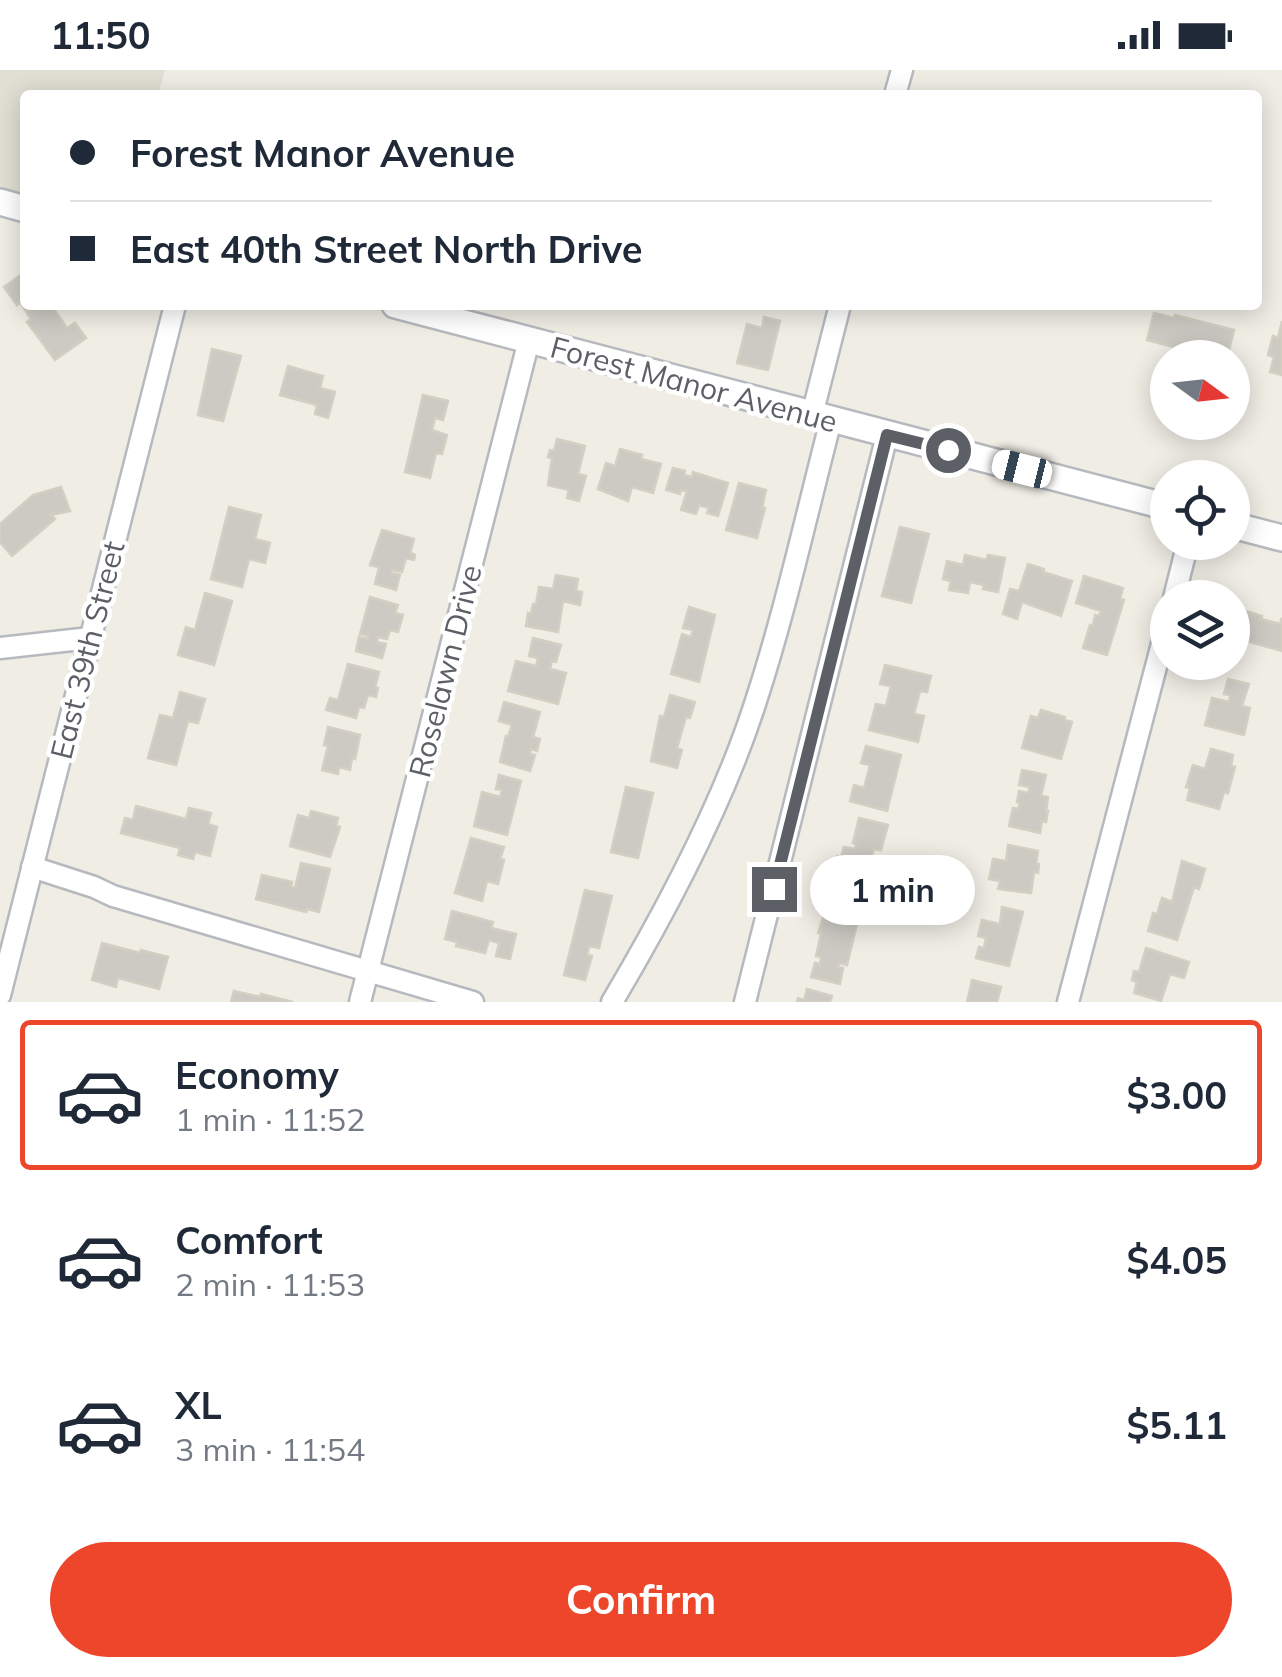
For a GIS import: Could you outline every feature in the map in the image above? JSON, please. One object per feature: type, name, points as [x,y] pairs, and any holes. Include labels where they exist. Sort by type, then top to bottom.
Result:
[{"type":"street","name":"East 39th Street","points":[[0,996],[174,310]]},
{"type":"street","name":"Forest Manor Avenue","points":[[414,310],[1150,503]]},
{"type":"street","points":[[612,1002],[686,866],[754,707],[780,620],[839,310]]},
{"type":"street","name":"Roselawn Drive","points":[[360,1002],[529,340]]},
{"type":"street","points":[[745,1002],[887,435]]},
{"type":"street","points":[[1250,529],[1282,538]]},
{"type":"street","points":[[0,648],[90,638]]},
{"type":"street","points":[[1068,1002],[1152,680]]},
{"type":"street","points":[[32,867],[94,886],[113,896],[473,1002]]},
{"type":"shaded area","points":[[0,70],[165,70],[159,90],[20,90],[20,194],[0,189]]},
{"type":"building","points":[[20,275],[17,305],[4,287]]},
{"type":"building","points":[[25,310],[54,310],[67,328],[75,323],[86,338],[55,360],[27,322],[31,319]]},
{"type":"building","points":[[1154,313],[1234,330],[1232,340],[1147,340]]},
{"type":"building","points":[[764,317],[780,321],[768,370],[737,363],[747,324],[762,328]]},
{"type":"building","points":[[1282,321],[1282,375],[1270,372],[1274,357],[1268,355]]},
{"type":"building","points":[[212,349],[241,356],[223,421],[198,415]]},
{"type":"building","points":[[288,366],[323,376],[320,388],[335,392],[328,418],[315,414],[317,405],[280,395]]},
{"type":"building","points":[[423,395],[448,401],[443,420],[435,418],[432,430],[447,435],[442,454],[436,453],[430,478],[405,472]]},
{"type":"building","points":[[557,439],[585,446],[578,474],[586,476],[579,501],[567,498],[569,490],[548,485],[552,458],[548,457]]},
{"type":"building","points":[[620,449],[661,464],[653,493],[632,487],[628,501],[598,489],[606,463],[615,466]]},
{"type":"building","points":[[673,468],[685,471],[684,475],[692,477],[693,472],[728,483],[718,516],[699,505],[696,514],[681,510],[687,491],[681,490],[680,494],[666,490]]},
{"type":"building","points":[[739,483],[766,490],[757,538],[726,530]]},
{"type":"building","points":[[61,487],[70,511],[51,515],[55,519],[12,556],[0,542],[0,524],[33,495]]},
{"type":"building","points":[[229,507],[261,515],[255,539],[270,543],[265,563],[249,559],[242,587],[211,579]]},
{"type":"building","points":[[900,527],[929,534],[911,603],[882,596]]},
{"type":"building","points":[[382,530],[414,539],[410,553],[415,555],[414,560],[406,558],[402,572],[392,570],[391,573],[400,575],[396,590],[375,584],[379,567],[370,565]]},
{"type":"building","points":[[965,555],[986,560],[988,555],[1005,558],[998,592],[970,582],[968,593],[949,590],[951,581],[943,579],[947,561],[963,565]]},
{"type":"building","points":[[1028,564],[1072,581],[1061,616],[1022,602],[1017,619],[1003,614],[1010,589],[1019,591]]},
{"type":"building","points":[[556,575],[578,579],[580,605],[563,601],[558,632],[526,626],[539,587],[553,589]]},
{"type":"building","points":[[1084,576],[1123,588],[1120,599],[1124,600],[1107,655],[1083,648],[1090,625],[1101,611],[1076,603]]},
{"type":"building","points":[[205,593],[232,601],[214,665],[178,655],[186,627],[195,630]]},
{"type":"building","points":[[370,597],[398,605],[395,613],[403,615],[398,632],[390,630],[387,639],[378,637],[377,642],[386,644],[382,658],[356,651],[359,637],[369,636],[360,634]]},
{"type":"building","points":[[689,607],[715,615],[699,682],[671,674],[682,634],[691,637],[693,630],[683,628]]},
{"type":"building","points":[[1250,612],[1280,624],[1282,618],[1282,651],[1250,642]]},
{"type":"building","points":[[533,638],[561,645],[550,669],[566,673],[558,704],[508,691],[516,661],[536,666],[538,658],[529,656]]},
{"type":"building","points":[[348,664],[379,672],[376,697],[368,695],[356,718],[326,710],[330,698],[338,700]]},
{"type":"building","points":[[885,665],[931,676],[927,692],[920,691],[914,714],[924,716],[918,742],[869,730],[876,704],[886,706],[891,686],[880,684]]},
{"type":"building","points":[[1228,680],[1249,684],[1242,706],[1250,708],[1244,735],[1205,725],[1212,698],[1229,702],[1230,695],[1224,694]]},
{"type":"building","points":[[180,692],[205,699],[198,723],[188,721],[176,765],[148,758],[160,715],[173,718]]},
{"type":"building","points":[[670,695],[695,702],[677,748],[682,750],[677,768],[651,761],[660,716],[664,717]]},
{"type":"building","points":[[504,702],[540,712],[533,737],[540,739],[537,751],[531,749],[530,754],[535,755],[530,771],[500,762],[512,725],[499,721]]},
{"type":"building","points":[[1041,710],[1072,722],[1061,759],[1022,748],[1031,716],[1038,718]]},
{"type":"building","points":[[328,727],[360,735],[350,770],[339,767],[338,774],[322,770]]},
{"type":"building","points":[[866,746],[901,755],[887,811],[850,801],[854,785],[864,788],[870,765],[861,763]]},
{"type":"building","points":[[1211,749],[1233,755],[1231,766],[1235,767],[1219,809],[1187,800],[1190,788],[1186,787],[1193,765],[1205,769]]},
{"type":"building","points":[[1022,770],[1046,775],[1041,796],[1048,797],[1048,811],[1040,833],[1009,826],[1013,808],[1018,809],[1020,803],[1019,791],[1028,793],[1030,787],[1019,785]]},
{"type":"building","points":[[499,775],[521,781],[507,835],[474,826],[482,792],[500,797],[502,790],[496,789]]},
{"type":"building","points":[[626,787],[653,793],[638,858],[611,852]]},
{"type":"building","points":[[136,806],[186,819],[189,808],[211,813],[208,824],[217,827],[210,856],[195,852],[193,859],[178,855],[180,848],[121,833],[125,818],[133,820]]},
{"type":"building","points":[[311,811],[338,818],[336,826],[340,827],[330,857],[290,846],[298,815],[309,818]]},
{"type":"building","points":[[859,818],[888,825],[881,850],[874,849],[867,874],[872,875],[866,902],[828,892],[837,856],[841,857],[844,847],[855,849]]},
{"type":"building","points":[[471,838],[504,847],[498,884],[487,881],[482,901],[455,893]]},
{"type":"building","points":[[1008,845],[1038,851],[1038,873],[1034,872],[1031,893],[998,889],[1000,881],[989,879],[993,859],[1006,861]]},
{"type":"building","points":[[1182,861],[1205,869],[1199,889],[1194,887],[1177,940],[1148,931],[1162,898],[1172,902]]},
{"type":"building","points":[[301,863],[330,869],[319,912],[256,899],[262,875],[292,882],[291,887],[295,888]]},
{"type":"building","points":[[585,890],[612,896],[599,948],[589,946],[587,955],[592,956],[585,980],[564,975]]},
{"type":"building","points":[[1002,907],[1023,912],[1009,966],[976,958],[986,938],[978,936],[982,920],[1000,924]]},
{"type":"building","points":[[452,911],[493,922],[491,928],[516,934],[510,959],[496,956],[499,943],[489,940],[485,953],[445,939]]},
{"type":"building","points":[[825,912],[858,920],[847,965],[839,963],[838,967],[843,968],[840,984],[811,977],[815,963],[820,964],[821,957],[816,956],[821,934],[818,933]]},
{"type":"building","points":[[102,943],[168,957],[159,989],[118,978],[116,987],[92,980]]},
{"type":"building","points":[[1146,948],[1189,962],[1184,978],[1170,974],[1161,1001],[1134,993],[1134,971],[1139,972]]},
{"type":"building","points":[[972,980],[1001,987],[997,1002],[967,1002]]},
{"type":"building","points":[[807,989],[832,996],[830,1002],[797,1002],[798,998],[804,1000]]},
{"type":"building","points":[[234,991],[260,997],[261,994],[293,1002],[231,1002]]},
{"type":"route","points":[[774,889],[887,435],[948,450]]}]
